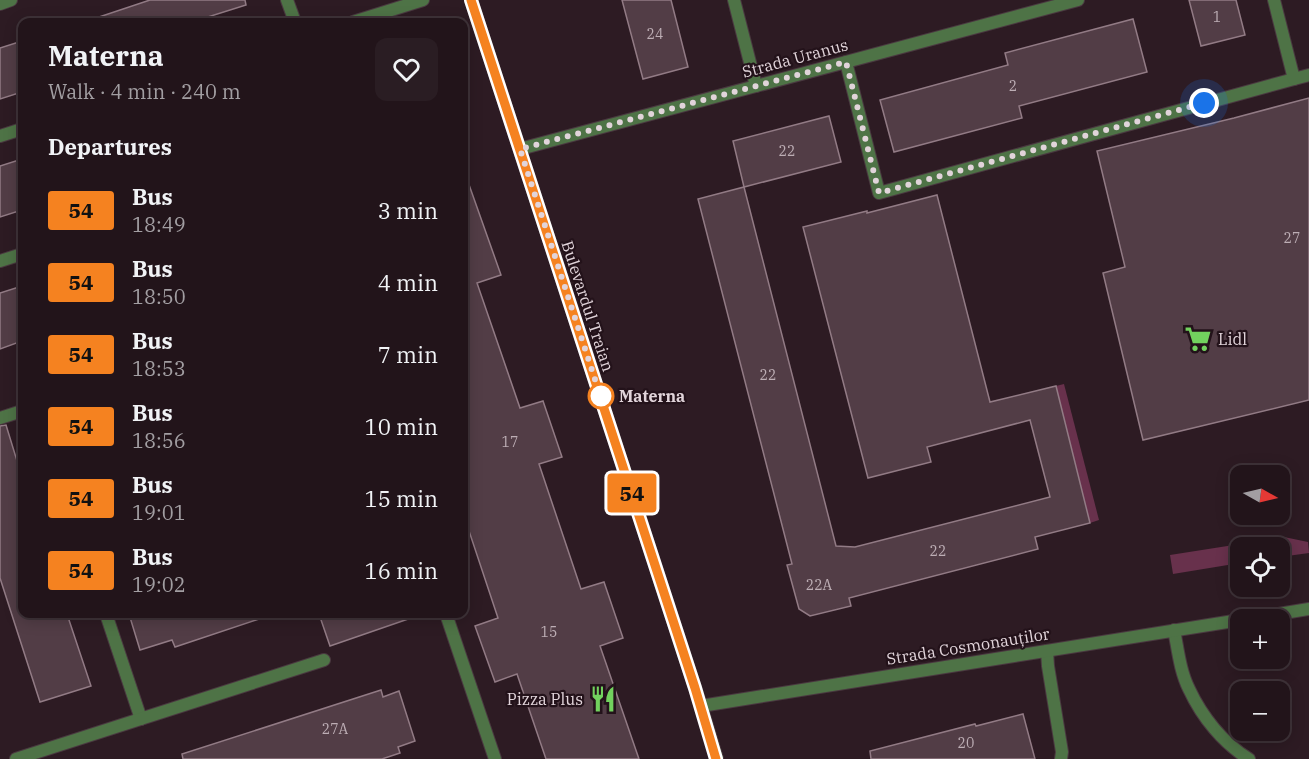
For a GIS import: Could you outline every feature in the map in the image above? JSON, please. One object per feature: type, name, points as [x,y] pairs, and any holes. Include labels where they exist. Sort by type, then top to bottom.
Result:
[{"type":"street","points":[[0,4],[11,0]]},
{"type":"street","points":[[287,0],[294,18]]},
{"type":"street","points":[[366,18],[423,0]]},
{"type":"street","name":"Bulevardul Traian","points":[[471,0],[717,759]]},
{"type":"street","points":[[734,0],[756,86]]},
{"type":"street","name":"Strada Uranus","points":[[520,149],[1078,0]]},
{"type":"street","points":[[1274,0],[1294,79]]},
{"type":"street","points":[[846,62],[879,193],[1309,75]]},
{"type":"street","points":[[0,136],[18,130]]},
{"type":"street","points":[[0,261],[18,255]]},
{"type":"street","points":[[0,418],[18,412]]},
{"type":"street","name":"Strada Cosmonauților","points":[[1290,612],[1309,609]]},
{"type":"street","points":[[107,618],[141,719]]},
{"type":"street","points":[[447,618],[495,759]]},
{"type":"street","name":"Strada Cosmonauților","points":[[700,706],[1230,622]]},
{"type":"street","points":[[1174,630],[1185,680],[1197,705],[1218,734],[1237,752],[1249,759]]},
{"type":"street","points":[[1047,651],[1062,752],[1061,759]]},
{"type":"street","points":[[16,759],[324,660]]},
{"type":"shaded area","points":[[1064,384],[1099,520],[1090,523],[1056,386]]},
{"type":"shaded area","points":[[1290,538],[1308,542],[1309,553],[1290,556]]},
{"type":"shaded area","points":[[1230,546],[1230,565],[1173,574],[1170,555]]},
{"type":"building","points":[[150,0],[245,0],[246,5],[205,18],[96,18]]},
{"type":"building","points":[[622,0],[671,0],[688,67],[643,79]]},
{"type":"building","points":[[1189,0],[1236,0],[1245,35],[1201,46]]},
{"type":"building","points":[[1133,19],[1147,72],[1019,106],[1022,118],[894,152],[880,100],[1008,65],[1005,53]]},
{"type":"building","points":[[18,42],[18,93],[0,99],[0,48]]},
{"type":"building","name":"Lidl","points":[[1309,98],[1309,400],[1143,440],[1103,273],[1125,267],[1097,151]]},
{"type":"building","points":[[829,116],[841,162],[744,187],[733,141]]},
{"type":"building","points":[[18,160],[18,211],[0,217],[0,166]]},
{"type":"building","points":[[468,182],[501,275],[477,283],[520,408],[543,401],[562,457],[539,464],[581,589],[604,582],[623,638],[600,646],[639,759],[546,759],[517,674],[495,682],[475,626],[498,618],[468,528]]},
{"type":"building","points":[[744,187],[836,546],[855,547],[1050,497],[1030,420],[927,447],[931,462],[868,478],[803,227],[937,195],[990,402],[1056,386],[1090,523],[1035,537],[1038,549],[849,598],[851,606],[810,616],[799,609],[787,565],[792,564],[698,199]]},
{"type":"building","points":[[18,287],[18,342],[0,349],[0,293]]},
{"type":"building","points":[[6,425],[18,464],[18,618],[68,618],[91,686],[40,702],[0,578],[0,426]]},
{"type":"building","points":[[130,618],[262,618],[175,647],[172,640],[140,650]]},
{"type":"building","points":[[320,618],[411,618],[330,646]]},
{"type":"building","points":[[381,690],[383,697],[399,691],[415,741],[398,747],[400,753],[382,759],[183,759],[182,754]]},
{"type":"building","points":[[1023,714],[1035,759],[871,759],[870,751]]},
{"type":"bus line","name":"54","points":[[471,0],[695,688],[716,759]]},
{"type":"place","name":"Lidl","points":[[1198,339]]},
{"type":"place","name":"Materna","points":[[601,396]]},
{"type":"place","name":"Pizza Plus","points":[[603,699]]},
{"type":"route","points":[[601,396],[601,398],[520,149],[846,62],[879,193],[1204,103]]}]
